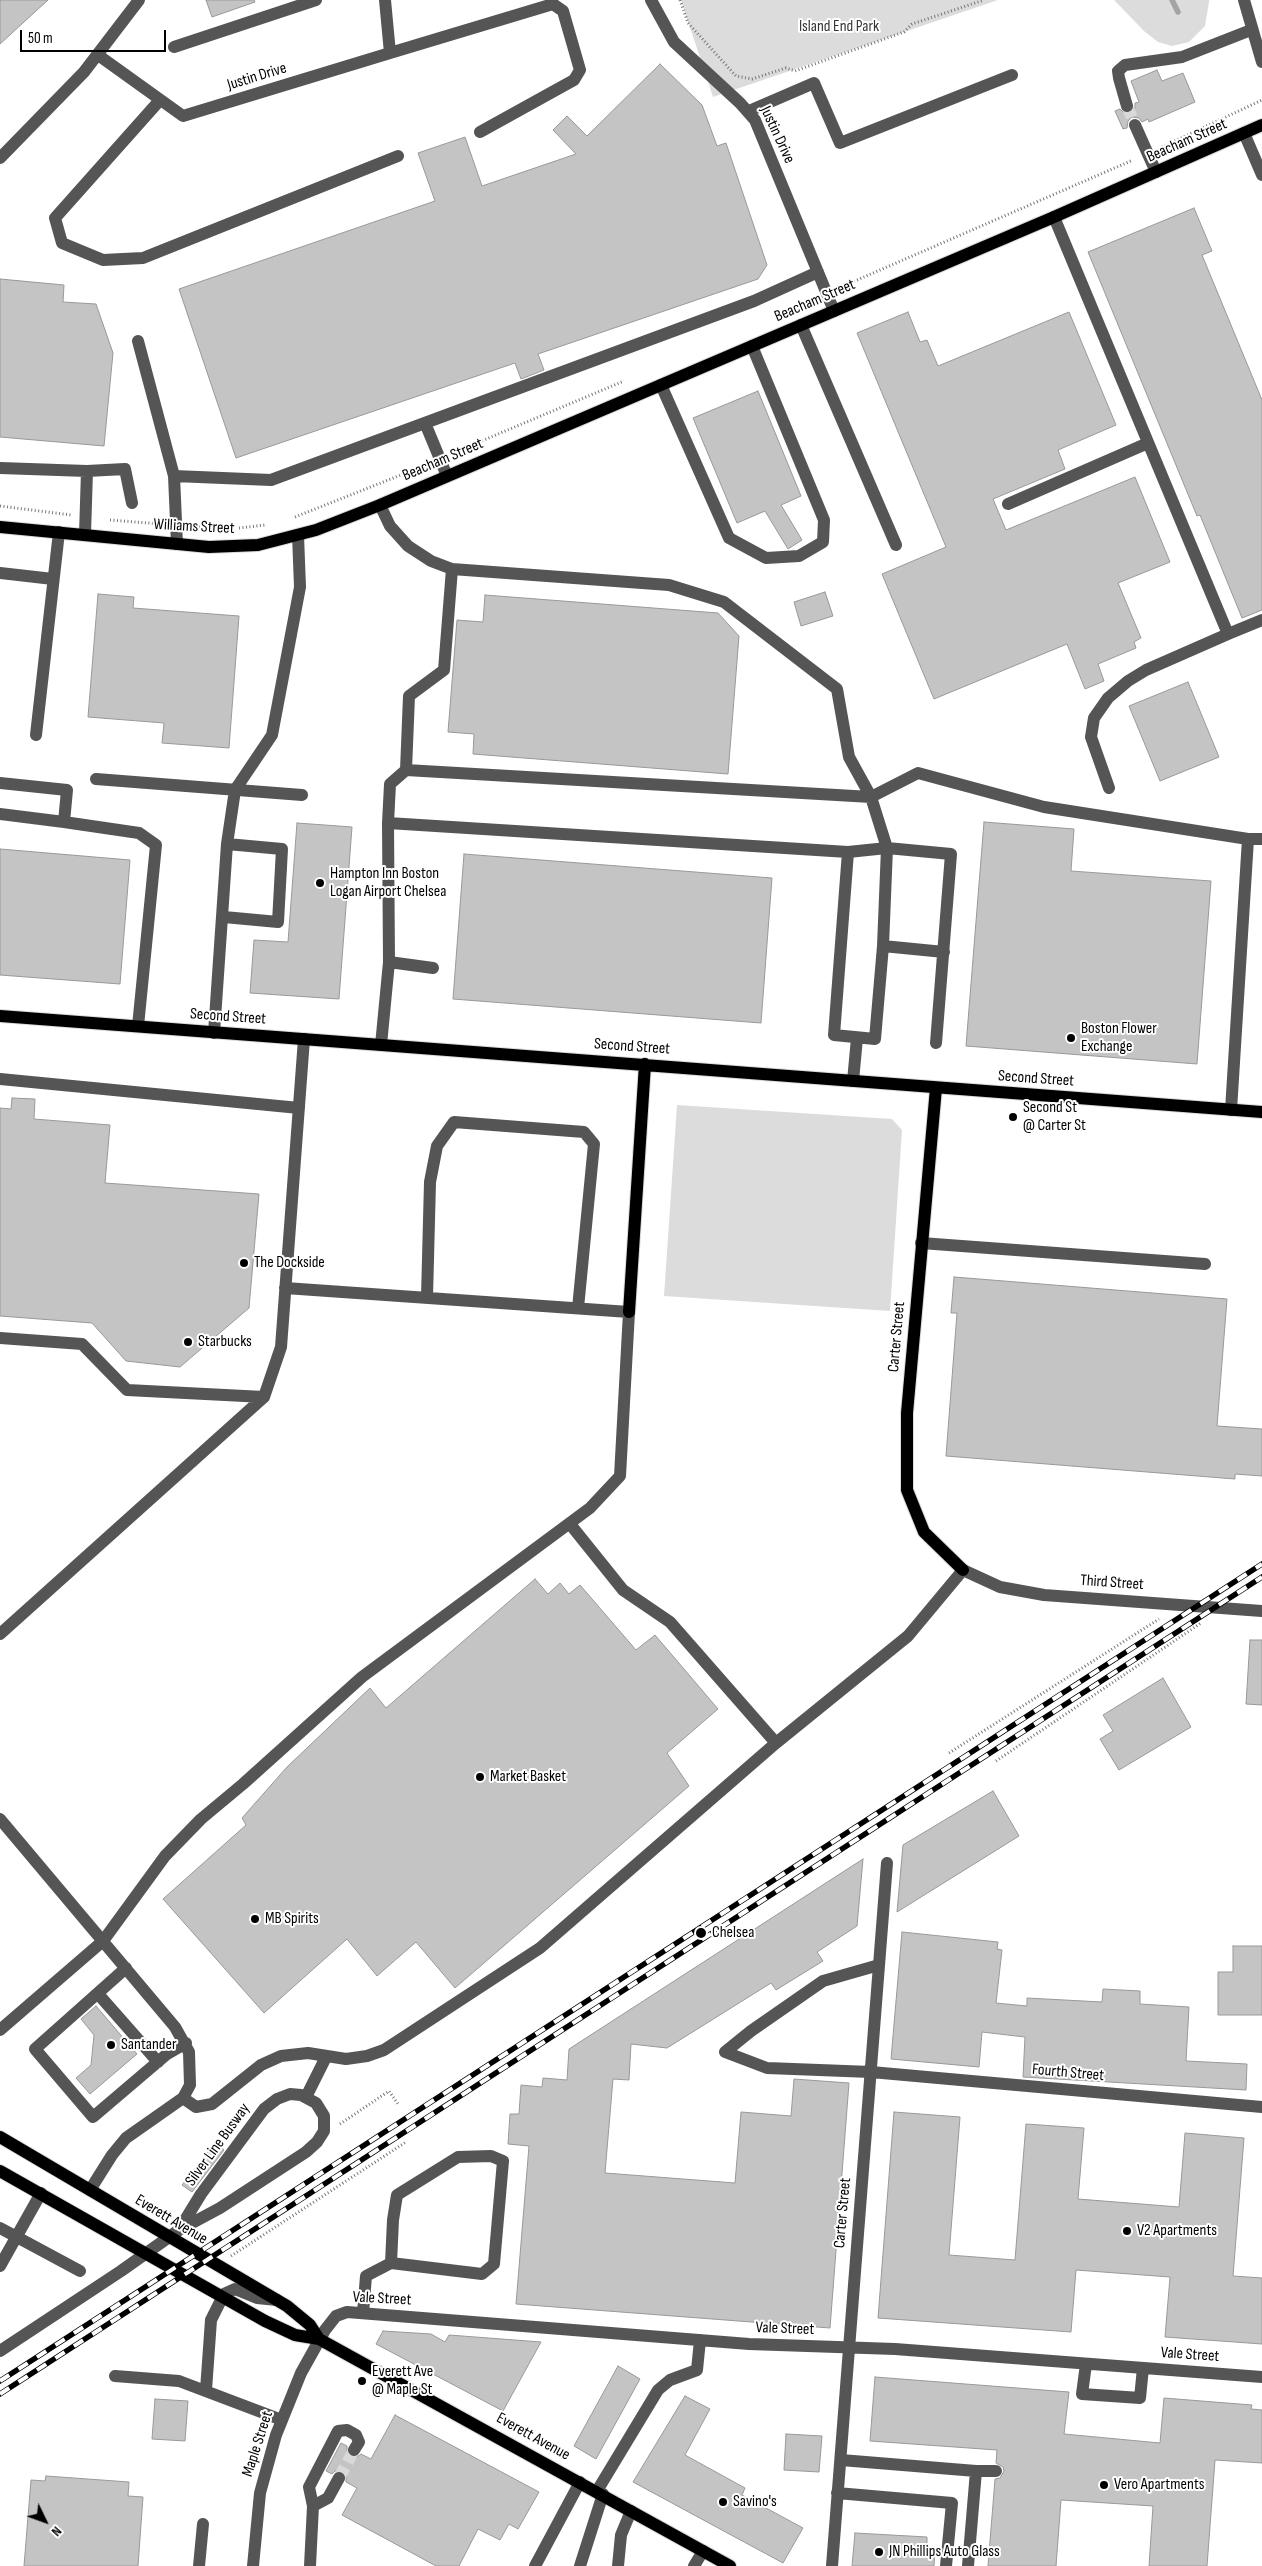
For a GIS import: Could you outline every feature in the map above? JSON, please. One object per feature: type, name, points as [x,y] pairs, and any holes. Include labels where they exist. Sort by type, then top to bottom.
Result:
[{"type":"main road","name":"Beacham Street","points":[[380,505],[1054,218],[1262,125]]},
{"type":"main road","name":"Williams Street","points":[[0,528],[85,534],[209,547],[258,545],[298,535],[380,505]]},
{"type":"main road","name":"Second Street","points":[[0,1016],[1262,1112]]},
{"type":"main road","points":[[629,1312],[645,1064]]},
{"type":"main road","name":"Carter Street","points":[[936,1088],[907,1413],[907,1490],[924,1532],[963,1570]]},
{"type":"main road","name":"Everett Avenue","points":[[0,2137],[90,2190],[174,2234],[304,2319],[319,2339]]},
{"type":"main road","name":"Everett Avenue","points":[[0,2171],[148,2253],[222,2297],[286,2331],[303,2337],[319,2339],[730,2566]]},
{"type":"street","points":[[0,158],[69,89],[98,55],[139,0]]},
{"type":"street","points":[[174,47],[316,0]]},
{"type":"street","points":[[385,0],[390,54],[553,4],[563,11],[580,70],[574,80],[480,132]]},
{"type":"street","name":"Justin Drive","points":[[651,0],[674,42],[749,111],[755,120],[834,311]]},
{"type":"street","points":[[1244,0],[1251,30],[1262,62]]},
{"type":"street","points":[[1127,106],[1118,78],[1118,71],[1125,65],[1182,57],[1251,30]]},
{"type":"street","name":"Justin Drive","points":[[98,55],[183,116],[390,54]]},
{"type":"street","points":[[749,111],[814,83],[840,143],[1012,75]]},
{"type":"street","points":[[160,100],[55,218],[62,243],[104,260],[143,258],[398,156]]},
{"type":"street","points":[[1135,125],[1156,172]]},
{"type":"street","points":[[1244,133],[1262,175]]},
{"type":"street","points":[[1054,218],[1228,634]]},
{"type":"street","points":[[174,476],[271,480],[754,301],[818,272]]},
{"type":"street","points":[[801,325],[896,545]]},
{"type":"street","points":[[138,341],[174,476],[177,544]]},
{"type":"street","points":[[661,385],[729,538],[766,558],[799,556],[823,542],[824,520],[752,346]]},
{"type":"street","points":[[425,423],[447,476]]},
{"type":"street","points":[[1008,504],[1148,443]]},
{"type":"street","points":[[0,468],[87,471],[125,469],[132,502]]},
{"type":"street","points":[[85,534],[87,471]]},
{"type":"street","points":[[380,505],[390,526],[408,546],[431,560],[452,569],[669,585],[724,602],[837,689],[849,757],[871,797],[887,848],[883,946],[875,1039],[834,1035],[848,852]]},
{"type":"street","points":[[36,735],[59,532]]},
{"type":"street","points":[[214,1033],[224,917],[227,844],[235,790],[272,735],[300,587],[298,535]]},
{"type":"street","points":[[406,770],[409,696],[444,670],[452,569]]},
{"type":"street","points":[[0,573],[54,579]]},
{"type":"street","points":[[1109,788],[1091,737],[1094,718],[1108,698],[1141,672],[1262,620]]},
{"type":"street","points":[[381,1045],[389,962],[388,823],[390,784],[406,770],[871,797],[918,773],[1044,807],[1248,839],[1262,839]]},
{"type":"street","points":[[96,780],[302,795]]},
{"type":"street","points":[[0,783],[67,790],[64,822]]},
{"type":"street","points":[[0,814],[139,833],[156,844],[138,1026]]},
{"type":"street","points":[[388,823],[848,852],[887,848],[951,854],[936,1043]]},
{"type":"street","points":[[1231,1110],[1248,839]]},
{"type":"street","points":[[224,917],[278,922],[282,849],[227,844]]},
{"type":"street","points":[[883,946],[944,952]]},
{"type":"street","points":[[389,962],[433,968]]},
{"type":"street","points":[[853,1081],[857,1038]]},
{"type":"street","points":[[0,1634],[264,1396],[281,1347],[304,1039]]},
{"type":"street","points":[[0,1079],[299,1108]]},
{"type":"street","points":[[427,1298],[430,1182],[438,1146],[454,1122],[584,1132],[594,1144],[578,1308]]},
{"type":"street","points":[[921,1244],[1205,1264]]},
{"type":"street","points":[[0,2030],[103,1941],[165,1856],[201,1819],[243,1784],[362,1677],[570,1524],[590,1508],[620,1476],[629,1312],[285,1288]]},
{"type":"street","points":[[0,1338],[82,1344],[127,1390],[264,1396]]},
{"type":"street","points":[[570,1524],[623,1590],[670,1622],[776,1744]]},
{"type":"street","points":[[183,2098],[196,2107],[206,2106],[223,2098],[254,2070],[274,2058],[297,2053],[326,2057],[356,2058],[384,2050],[540,1948],[776,1744],[908,1636],[963,1570]]},
{"type":"street","name":"Third Street","points":[[963,1570],[1000,1587],[1044,1595],[1262,1611]]},
{"type":"street","points":[[1,1822],[180,2032],[190,2057],[190,2079],[188,2090],[183,2098],[126,2138],[112,2155],[90,2190]]},
{"type":"street","name":"Carter Street","points":[[832,2566],[887,1863]]},
{"type":"street","name":"Fourth Street","points":[[879,1965],[823,1981],[725,2052],[768,2068],[871,2072],[1262,2107]]},
{"type":"street","points":[[126,1968],[99,1995],[35,2049],[93,2117],[158,2062],[186,2043]]},
{"type":"street","points":[[99,1995],[158,2062]]},
{"type":"street","points":[[0,2351],[174,2234],[220,2208],[306,2152],[324,2131],[325,2120],[322,2112],[316,2103],[306,2097],[326,2057]]},
{"type":"street","name":"Silver Line Busway","points":[[174,2234],[264,2109],[283,2096],[296,2094],[306,2097]]},
{"type":"street","points":[[362,2313],[366,2276],[391,2264],[482,2274],[494,2264],[503,2161],[491,2156],[458,2157],[397,2195],[393,2220],[391,2264]]},
{"type":"street","points":[[0,2266],[41,2194]]},
{"type":"street","points":[[0,2228],[80,2271]]},
{"type":"street","points":[[206,2390],[211,2320],[222,2297],[228,2290],[235,2289],[257,2298],[277,2300]]},
{"type":"street","name":"Vale Street","points":[[319,2339],[336,2316],[348,2312],[771,2346],[849,2347],[1262,2377]]},
{"type":"street","name":"Maple Street","points":[[253,2566],[262,2479],[282,2420],[301,2373],[319,2339]]},
{"type":"street","points":[[580,2566],[600,2493],[658,2390],[670,2380],[697,2370],[700,2340]]},
{"type":"street","points":[[1086,2364],[1082,2394],[1140,2398],[1143,2368]]},
{"type":"street","points":[[115,2376],[179,2380],[282,2420]]},
{"type":"street","points":[[310,2566],[313,2506],[309,2487],[338,2431],[347,2430],[356,2435],[358,2442],[354,2450]]},
{"type":"street","points":[[841,2460],[996,2471]]},
{"type":"street","points":[[968,2566],[976,2471]]},
{"type":"street","points":[[313,2506],[328,2498],[339,2478]]},
{"type":"street","points":[[535,2566],[580,2482]]},
{"type":"street","points":[[837,2493],[952,2503],[946,2566]]},
{"type":"street","points":[[618,2566],[621,2535],[631,2511]]},
{"type":"street","points":[[199,2566],[204,2524]]},
{"type":"street","points":[[694,2566],[703,2551]]},
{"type":"path","points":[[680,0],[688,23],[736,76],[752,79],[786,68],[795,71],[830,61],[904,32],[912,24],[984,0]]},
{"type":"path","points":[[949,1753],[1182,1605]]},
{"type":"path","points":[[996,1761],[1223,1608]]},
{"type":"path","points":[[226,2260],[406,2142]]},
{"type":"green space","name":"Island End Park","points":[[681,0],[998,0],[713,97]]},
{"type":"green space","points":[[1114,0],[1209,0],[1209,2],[1205,26],[1189,42],[1172,46],[1158,42],[1144,31]]},
{"type":"green space","points":[[677,1105],[892,1119],[902,1130],[890,1311],[664,1296]]},
{"type":"building","points":[[0,0],[48,0],[0,44]]},
{"type":"building","points":[[206,0],[254,0],[255,2],[212,17]]},
{"type":"building","points":[[660,64],[702,105],[717,146],[726,143],[767,265],[758,279],[538,354],[544,370],[521,379],[515,363],[236,458],[179,289],[435,201],[418,153],[465,137],[482,186],[576,154],[553,130],[567,116],[587,136]]},
{"type":"building","points":[[1157,70],[1162,81],[1183,73],[1195,102],[1149,122],[1148,119],[1142,122],[1139,118],[1132,117],[1128,121],[1127,128],[1123,129],[1115,111],[1120,109],[1125,114],[1130,114],[1135,108],[1135,103],[1139,102],[1131,81]]},
{"type":"building","points":[[1194,208],[1212,251],[1202,255],[1262,400],[1262,610],[1242,618],[1200,515],[1197,516],[1088,252]]},
{"type":"building","points":[[0,279],[64,285],[63,302],[96,304],[113,353],[104,446],[0,437]]},
{"type":"building","points":[[908,312],[920,342],[927,340],[938,366],[1069,312],[1116,425],[1058,450],[1065,469],[993,499],[1006,530],[1135,477],[1170,562],[1118,583],[1141,638],[1134,642],[1136,648],[1098,664],[1104,681],[1085,689],[1067,644],[934,699],[882,574],[946,547],[857,333]]},
{"type":"building","points":[[758,391],[801,496],[781,505],[802,540],[788,549],[765,511],[737,523],[693,418]]},
{"type":"building","points":[[825,592],[833,616],[801,626],[794,602]]},
{"type":"building","points":[[98,594],[134,597],[133,608],[239,616],[229,748],[162,743],[164,723],[88,717]]},
{"type":"building","points":[[485,595],[718,613],[739,636],[728,774],[473,754],[474,734],[448,732],[457,620],[483,622]]},
{"type":"building","points":[[1188,682],[1219,757],[1160,781],[1129,706]]},
{"type":"building","points":[[984,822],[1074,829],[1071,871],[1211,881],[1197,1064],[966,1046]]},
{"type":"building","name":"Hampton Inn Boston Logan Airport Chelsea","points":[[297,823],[352,827],[339,999],[250,993],[254,940],[288,942]]},
{"type":"building","points":[[0,849],[130,860],[120,984],[0,975]]},
{"type":"building","points":[[464,854],[772,878],[761,1023],[453,999]]},
{"type":"building","points":[[12,1098],[35,1099],[34,1119],[110,1125],[105,1183],[259,1194],[249,1308],[180,1367],[126,1361],[92,1323],[0,1316],[0,1108],[11,1109]]},
{"type":"building","points":[[954,1277],[1227,1299],[1217,1426],[1262,1429],[1262,1476],[1235,1474],[1235,1479],[946,1456],[957,1313],[951,1313]]},
{"type":"building","name":"Market Basket","points":[[535,1579],[548,1594],[560,1583],[569,1594],[580,1585],[636,1650],[655,1635],[718,1709],[667,1753],[689,1786],[455,1988],[416,1942],[377,1976],[347,1939],[264,2013],[163,1899],[246,1825],[242,1818],[287,1767],[370,1688],[386,1708]]},
{"type":"building","points":[[1250,1640],[1262,1640],[1262,1705],[1246,1704]]},
{"type":"building","points":[[1163,1678],[1191,1727],[1119,1770],[1100,1739],[1113,1731],[1103,1715]]},
{"type":"building","points":[[993,1791],[1019,1836],[897,1912],[903,1845]]},
{"type":"building","points":[[863,1859],[857,1926],[817,1952],[823,1961],[776,1990],[771,1983],[667,2048],[631,2044],[629,2080],[613,2079],[605,2173],[735,2183],[741,2112],[791,2116],[794,2079],[849,2083],[830,2328],[516,2304],[529,2146],[508,2144],[510,2114],[519,2114],[521,2085],[542,2087],[543,2078],[567,2080],[569,2049]]},
{"type":"building","points":[[902,1932],[998,1942],[997,1949],[1002,1950],[996,2003],[1027,2006],[1027,1998],[1102,2002],[1103,1989],[1140,1991],[1140,2004],[1189,2007],[1186,2061],[1247,2064],[1246,2090],[1023,2077],[1025,2037],[982,2032],[979,2067],[891,2059]]},
{"type":"building","points":[[1233,1946],[1262,1946],[1262,2015],[1218,2015],[1218,1972],[1233,1972]]},
{"type":"building","name":"Santander","points":[[96,2006],[137,2054],[90,2094],[76,2078],[91,2065],[94,2035],[81,2019]]},
{"type":"building","name":"V2 Apartments","points":[[894,2112],[960,2117],[949,2255],[1015,2260],[1026,2124],[1084,2128],[1078,2199],[1179,2207],[1185,2133],[1244,2138],[1233,2276],[1262,2278],[1262,2344],[1165,2337],[1170,2277],[1076,2270],[1071,2332],[878,2318]]},
{"type":"building","points":[[215,2143],[224,2150],[192,2192],[182,2185]]},
{"type":"building","points":[[383,2331],[431,2334],[445,2342],[449,2335],[541,2342],[503,2411],[376,2344]]},
{"type":"building","points":[[618,2366],[640,2379],[596,2459],[574,2446]]},
{"type":"building","name":"Vero Apartments","points":[[875,2377],[1069,2392],[1064,2434],[1160,2443],[1164,2398],[1252,2405],[1251,2409],[1262,2410],[1262,2463],[1215,2460],[1207,2566],[1149,2566],[1153,2506],[1061,2500],[1056,2566],[988,2566],[995,2479],[1000,2478],[1004,2471],[1003,2467],[996,2463],[997,2450],[870,2441]]},
{"type":"building","points":[[685,2396],[710,2409],[685,2455],[745,2488],[742,2495],[803,2528],[783,2563],[633,2482]]},
{"type":"building","points":[[155,2399],[188,2401],[185,2441],[152,2439]]},
{"type":"building","points":[[395,2415],[539,2492],[518,2529],[509,2524],[500,2540],[478,2529],[459,2566],[436,2566],[342,2515],[357,2488],[346,2482],[346,2474],[342,2471],[335,2471],[332,2474],[326,2471],[341,2443],[347,2446],[347,2453],[350,2457],[357,2457],[361,2454],[371,2459]]},
{"type":"building","points":[[786,2434],[822,2436],[819,2472],[784,2470]]},
{"type":"building","points":[[46,2476],[129,2482],[128,2496],[143,2497],[138,2566],[24,2566],[31,2480],[45,2481]]},
{"type":"building","name":"JN Phillips Auto Glass","points":[[855,2533],[927,2537],[927,2547],[935,2548],[934,2566],[852,2566]]},
{"type":"waterway","points":[[1172,0],[1178,12]]},
{"type":"tunnel","points":[[1127,106],[1135,125]]},
{"type":"tunnel","points":[[339,2478],[354,2450]]},
{"type":"railway","points":[[0,2381],[1262,1564]]},
{"type":"railway","points":[[0,2394],[1262,1577]]},
{"type":"place","name":"Hampton Inn Boston Logan Airport Chelsea","points":[[320,883]]},
{"type":"place","name":"Boston Flower Exchange","points":[[1071,1038]]},
{"type":"place","name":"Second St @ Carter St","points":[[1013,1117]]},
{"type":"place","name":"The Dockside","points":[[244,1263]]},
{"type":"place","name":"Starbucks","points":[[188,1342]]},
{"type":"place","name":"Market Basket","points":[[480,1777]]},
{"type":"place","name":"MB Spirits","points":[[255,1919]]},
{"type":"place","name":"Chelsea","points":[[701,1933]]},
{"type":"place","name":"Santander","points":[[111,2045]]},
{"type":"place","name":"V2 Apartments","points":[[1127,2231]]},
{"type":"place","name":"Everett Ave @ Maple St","points":[[362,2381]]},
{"type":"place","name":"Vero Apartments","points":[[1104,2485]]},
{"type":"place","name":"Savino's","points":[[723,2502]]},
{"type":"place","name":"JN Phillips Auto Glass","points":[[879,2552]]}]
